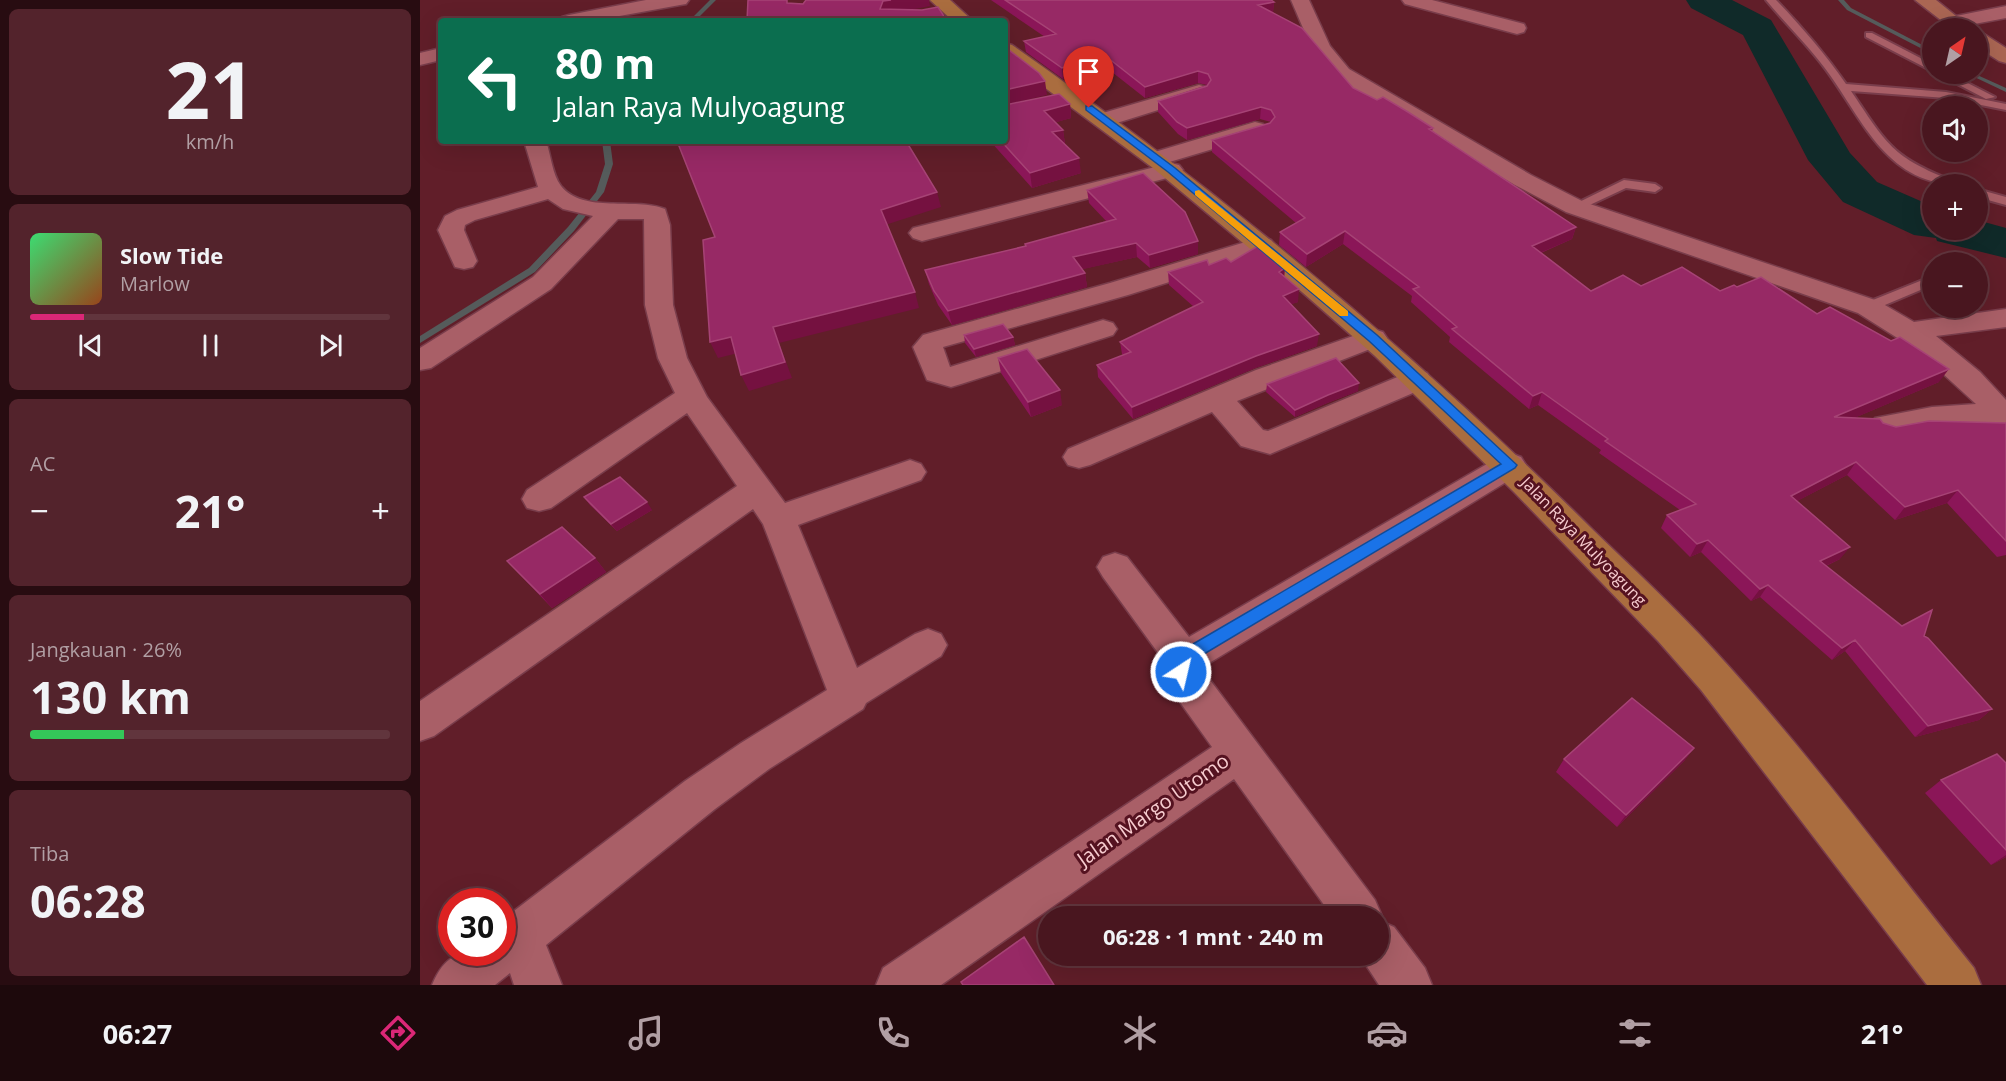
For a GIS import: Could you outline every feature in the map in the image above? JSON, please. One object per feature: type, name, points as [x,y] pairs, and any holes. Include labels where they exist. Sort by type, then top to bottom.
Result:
[{"type":"main road","points":[[1924,0],[1948,18]]},
{"type":"main road","points":[[1988,45],[2006,57]]},
{"type":"main road","name":"Jalan Raya Mulyoagung","points":[[1008,52],[1059,100],[1104,120],[1164,164],[1373,338],[1510,465],[1713,676],[1957,985]]},
{"type":"street","points":[[577,18],[611,6],[680,0]]},
{"type":"street","points":[[1300,0],[1320,47],[1336,70],[1523,180],[1575,207],[1868,307],[1910,331],[1961,370],[2002,416]]},
{"type":"street","points":[[1411,0],[1518,28]]},
{"type":"street","points":[[924,15],[951,11]]},
{"type":"street","points":[[1984,18],[2006,12]]},
{"type":"street","points":[[420,59],[438,55]]},
{"type":"street","points":[[1104,120],[1199,91]]},
{"type":"street","points":[[922,233],[1164,164],[1261,128]]},
{"type":"street","points":[[536,144],[552,189]]},
{"type":"street","points":[[464,261],[452,230],[454,221],[466,215],[552,189],[598,209],[656,214],[659,303],[665,335],[680,378],[778,519],[849,693]]},
{"type":"street","points":[[421,361],[542,283],[598,209]]},
{"type":"street","points":[[1103,329],[951,377],[938,373],[927,348],[933,341],[1140,283],[1262,245]]},
{"type":"street","points":[[1910,331],[2006,318]]},
{"type":"street","points":[[1078,457],[1218,400],[1266,377],[1373,338]]},
{"type":"street","points":[[1218,400],[1252,438],[1270,443],[1417,380]]},
{"type":"street","points":[[539,499],[691,396]]},
{"type":"street","points":[[1886,426],[1958,416],[2002,416]]},
{"type":"street","points":[[1115,567],[1184,659],[1510,465]]},
{"type":"street","points":[[778,519],[910,472]]},
{"type":"street","points":[[420,723],[756,489]]},
{"type":"street","points":[[516,939],[700,795],[765,750],[847,699],[849,693],[928,645]]},
{"type":"street","name":"Jalan Margo Utomo","points":[[900,985],[1239,752],[1181,672],[1180,667],[1184,659]]},
{"type":"street","points":[[1239,752],[1352,906]]},
{"type":"street","points":[[516,957],[538,985]]},
{"type":"street","points":[[1389,958],[1408,985]]},
{"type":"street","points":[[456,985],[481,966]]},
{"type":"lane","points":[[1771,0],[1794,24],[1844,87],[1882,145],[1900,160],[1924,174]]},
{"type":"lane","points":[[1869,35],[1922,63]]},
{"type":"lane","points":[[1963,84],[2006,106]]},
{"type":"lane","points":[[1844,87],[1936,94],[2006,106]]},
{"type":"lane","points":[[1575,207],[1624,184],[1655,188]]},
{"type":"lane","points":[[1988,196],[2006,201]]},
{"type":"lane","points":[[1868,307],[1922,284]]},
{"type":"building","points":[[748,0],[787,0],[787,3],[803,4],[806,0],[891,0],[883,1],[880,9],[922,10],[938,7],[945,18],[747,18]]},
{"type":"building","points":[[1005,0],[1271,0],[1274,2],[1258,5],[1302,28],[1353,88],[1377,100],[1383,97],[1408,112],[1433,128],[1429,129],[1576,227],[1532,246],[1591,291],[1623,275],[1641,286],[1682,267],[1720,291],[1761,277],[1817,314],[1830,307],[1891,341],[1900,337],[1949,369],[1834,417],[1880,419],[1883,423],[1896,427],[1929,421],[2006,423],[2006,541],[1958,490],[1905,507],[1856,462],[1791,496],[1850,547],[1820,561],[1902,626],[1932,610],[1924,636],[1992,709],[1928,726],[1855,640],[1842,648],[1768,585],[1760,589],[1708,540],[1697,544],[1667,515],[1696,504],[1605,441],[1608,439],[1542,392],[1533,396],[1452,329],[1457,327],[1413,289],[1419,287],[1345,231],[1307,254],[1280,232],[1305,218],[1212,140],[1270,123],[1275,117],[1271,110],[1261,107],[1187,128],[1177,122],[1158,101],[1207,86],[1211,80],[1208,74],[1198,71],[1145,87],[1103,54],[1062,68],[1024,41],[1056,34]]},
{"type":"building","points":[[1008,49],[1039,73],[1045,81],[1008,89]]},
{"type":"building","points":[[1059,94],[1070,104],[1044,111],[1063,130],[1052,132],[1079,158],[1030,173],[1004,144],[1008,144],[1008,104]]},
{"type":"building","points":[[678,144],[908,144],[937,192],[881,210],[915,292],[773,327],[785,362],[741,375],[731,337],[710,342],[703,240],[715,237]]},
{"type":"building","points":[[1143,173],[1185,212],[1198,241],[1149,255],[1136,243],[1073,257],[1085,273],[948,311],[934,291],[925,270],[1026,246],[1025,244],[1116,219],[1087,190]]},
{"type":"building","points":[[1258,246],[1285,268],[1279,272],[1299,289],[1283,296],[1319,334],[1256,356],[1132,407],[1097,365],[1131,352],[1120,342],[1203,302],[1168,272],[1207,260],[1209,265],[1226,258],[1231,262]]},
{"type":"building","points":[[1003,324],[1013,337],[974,349],[964,335]]},
{"type":"building","points":[[1027,349],[1060,390],[1028,402],[998,358]]},
{"type":"building","points":[[1336,358],[1359,383],[1295,410],[1267,384]]},
{"type":"building","points":[[620,477],[647,502],[611,524],[584,497]]},
{"type":"building","points":[[562,527],[595,558],[540,594],[507,561]]},
{"type":"building","points":[[1632,698],[1694,748],[1626,815],[1564,759]]},
{"type":"building","points":[[1997,754],[2006,763],[2006,850],[1941,780]]},
{"type":"building","points":[[1024,937],[1038,959],[1038,966],[1042,966],[1054,985],[963,985],[961,982]]},
{"type":"waterway","points":[[695,18],[713,0]]},
{"type":"waterway","points":[[1704,0],[1758,28],[1831,160],[1860,192],[1922,220]]},
{"type":"waterway","points":[[1841,0],[1849,9],[1922,47]]},
{"type":"waterway","points":[[1988,82],[2006,90]]},
{"type":"waterway","points":[[420,340],[532,270],[571,229],[600,192],[609,164],[606,144]]},
{"type":"waterway","points":[[1988,238],[2006,243]]},
{"type":"slow traffic","points":[[1199,193],[1344,314]]},
{"type":"route","points":[[1089,108],[1171,170],[1373,338],[1510,465],[1198,649],[1184,659],[1180,667],[1181,672]]}]
